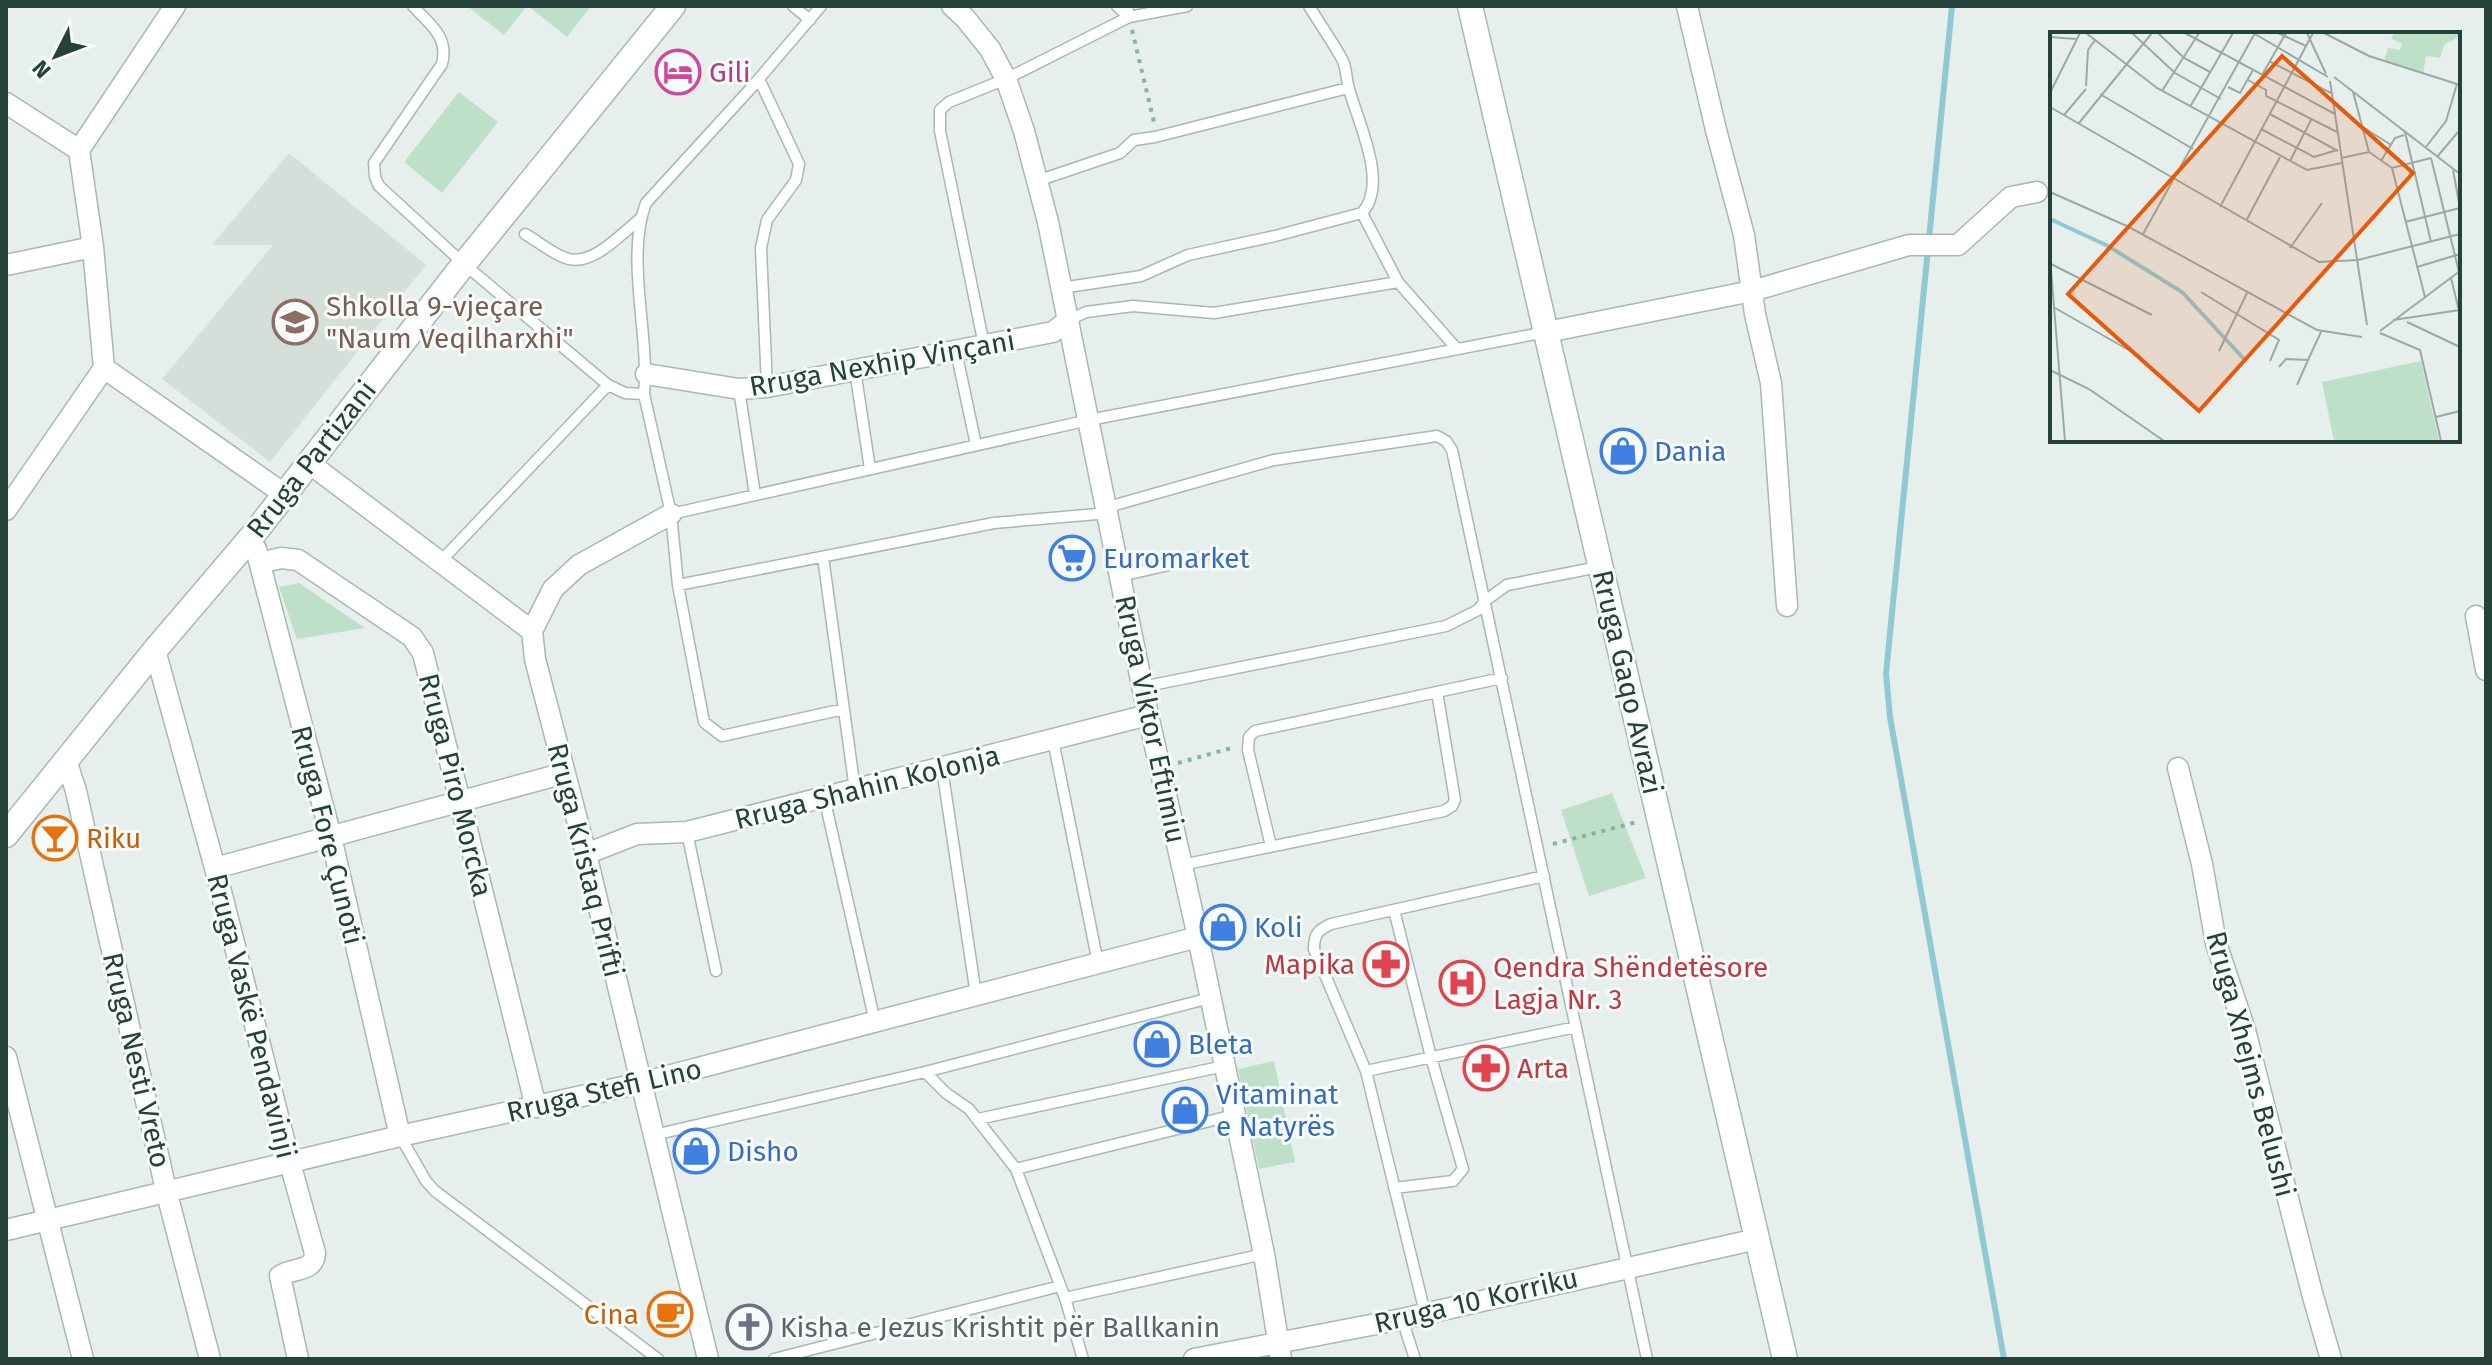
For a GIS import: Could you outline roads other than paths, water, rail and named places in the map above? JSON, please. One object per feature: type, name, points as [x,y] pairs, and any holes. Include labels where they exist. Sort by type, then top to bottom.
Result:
[{"type":"main road","name":"Rruga Partizani","points":[[6,835],[155,650],[253,535],[464,264],[673,6]]},
{"type":"main road","name":"Rruga Gaqo Avrazi","points":[[1470,6],[1785,1359]]},
{"type":"street","points":[[6,510],[104,368],[93,247],[79,150],[175,6]]},
{"type":"street","name":"Rruga Viktor Eftimiu","points":[[952,6],[990,49],[1006,79],[1037,181],[1264,1254],[1279,1350]]},
{"type":"street","points":[[1687,6],[1744,235],[1775,413],[1787,606]]},
{"type":"street","points":[[6,103],[79,150]]},
{"type":"street","points":[[1547,332],[1752,291],[1909,245],[1958,245],[2011,197],[2037,192]]},
{"type":"street","points":[[6,265],[93,247]]},
{"type":"street","name":"Rruga Nexhip Vinçani","points":[[645,384],[739,389],[767,387],[1053,332],[1067,321]]},
{"type":"street","points":[[104,368],[284,494]]},
{"type":"street","points":[[309,463],[532,631],[553,589],[579,565],[671,514]]},
{"type":"street","name":"Rruga Fore Çunoti","points":[[253,535],[331,837],[400,1136]]},
{"type":"street","name":"Rruga Piro Morcka","points":[[260,563],[281,558],[298,560],[412,637],[423,653],[536,1107]]},
{"type":"street","points":[[2476,616],[2486,670]]},
{"type":"street","name":"Rruga Kristaq Prifti","points":[[532,631],[535,659],[586,854],[708,1359]]},
{"type":"street","name":"Rruga Vaskë Pendavinji","points":[[155,650],[315,1253],[315,1262],[311,1266],[280,1276],[298,1359]]},
{"type":"street","name":"Rruga Shahin Kolonja","points":[[586,854],[637,834],[687,832],[1148,715]]},
{"type":"street","name":"Rruga Nesti Vreto","points":[[66,760],[76,791],[166,1190],[210,1359]]},
{"type":"street","name":"Rruga Xhejms Belushi","points":[[2178,768],[2202,864],[2216,943],[2245,1030],[2331,1359]]},
{"type":"street","points":[[215,868],[565,773]]},
{"type":"street","name":"Rruga Stefi Lino","points":[[6,1230],[166,1190],[641,1083],[1198,937]]},
{"type":"street","points":[[6,1057],[83,1359]]},
{"type":"street","name":"Rruga 10 Korriku","points":[[1194,1359],[1279,1350],[1425,1313],[1757,1239]]},
{"type":"lane","points":[[413,6],[441,37],[445,51],[442,64],[374,163],[379,186],[464,264],[608,385],[625,393],[645,384]]},
{"type":"lane","points":[[793,6],[810,20]]},
{"type":"lane","points":[[821,6],[646,203],[640,219],[639,287],[645,384],[671,514],[678,585],[704,722],[722,736],[844,709]]},
{"type":"lane","points":[[1117,6],[1128,11]]},
{"type":"lane","points":[[984,345],[940,131],[940,110],[949,102],[1006,79],[1128,11],[1187,6]]},
{"type":"lane","points":[[1061,288],[1141,276],[1188,255],[1362,213],[1370,205],[1374,191],[1366,137],[1348,88],[1344,63],[1309,6]]},
{"type":"lane","points":[[759,79],[799,164],[796,180],[767,220],[761,248],[767,387]]},
{"type":"lane","points":[[1037,181],[1120,153],[1134,140],[1348,88]]},
{"type":"lane","points":[[1362,213],[1398,282],[1457,349]]},
{"type":"lane","points":[[525,234],[568,259],[580,259],[592,256],[640,219]]},
{"type":"lane","points":[[1067,321],[1086,312],[1133,306],[1214,313],[1398,282]]},
{"type":"lane","points":[[671,514],[1089,420],[1547,332]]},
{"type":"lane","points":[[956,351],[976,445]]},
{"type":"lane","points":[[855,370],[870,469]]},
{"type":"lane","points":[[440,562],[608,385]]},
{"type":"lane","points":[[739,389],[755,495]]},
{"type":"lane","points":[[678,585],[994,523],[1109,513],[1115,505],[1274,460],[1437,436],[1446,441],[1452,450],[1502,678],[1647,1359]]},
{"type":"lane","points":[[823,557],[855,790]]},
{"type":"lane","points":[[1121,576],[1203,557]]},
{"type":"lane","points":[[1142,687],[1446,626],[1478,610],[1507,585],[1601,566]]},
{"type":"lane","points":[[1271,846],[1249,743],[1249,737],[1255,731],[1502,678]]},
{"type":"lane","points":[[1182,865],[1444,811],[1452,806],[1455,800],[1437,692]]},
{"type":"lane","points":[[1053,740],[1098,963]]},
{"type":"lane","points":[[942,768],[976,995]]},
{"type":"lane","points":[[824,797],[875,1022]]},
{"type":"lane","points":[[687,832],[716,971]]},
{"type":"lane","points":[[1425,1313],[1366,1071],[1314,949],[1314,938],[1318,929],[1331,924],[1544,876]]},
{"type":"lane","points":[[1394,910],[1463,1169],[1453,1181],[1394,1188]]},
{"type":"lane","points":[[654,1135],[925,1072],[1210,998]]},
{"type":"lane","points":[[1366,1071],[1576,1027]]},
{"type":"lane","points":[[978,1119],[1224,1066]]},
{"type":"lane","points":[[925,1072],[946,1093],[969,1109],[1016,1169],[1065,1298],[1083,1359]]},
{"type":"lane","points":[[1016,1169],[1234,1115]]},
{"type":"lane","points":[[400,1136],[435,1191],[658,1359]]},
{"type":"lane","points":[[1065,1298],[1264,1254]]},
{"type":"lane","points":[[774,1359],[1060,1286]]},
{"type":"lane","points":[[1402,1319],[1415,1359]]},
{"type":"waterway","points":[[1952,6],[1886,674],[1890,717],[2004,1359]]},
{"type":"place","name":"Gili","points":[[678,72]]},
{"type":"place","name":"Shkolla 9-vjeçare \"Naum Veqilharxhi\"","points":[[295,322]]},
{"type":"place","name":"Dania","points":[[1623,451]]},
{"type":"place","name":"Euromarket","points":[[1072,558]]},
{"type":"place","name":"Riku","points":[[55,838]]},
{"type":"place","name":"Koli","points":[[1223,927]]},
{"type":"place","name":"Mapika","points":[[1386,964]]},
{"type":"place","name":"Qendra Shëndetësore Lagja Nr. 3","points":[[1462,983]]},
{"type":"place","name":"Bleta","points":[[1157,1044]]},
{"type":"place","name":"Arta","points":[[1486,1068]]},
{"type":"place","name":"Vitaminat e Natyrës","points":[[1185,1110]]},
{"type":"place","name":"Disho","points":[[696,1151]]},
{"type":"place","name":"Cina","points":[[670,1314]]},
{"type":"place","name":"Kisha e Jezus Krishtit për Ballkanin","points":[[749,1327]]}]
